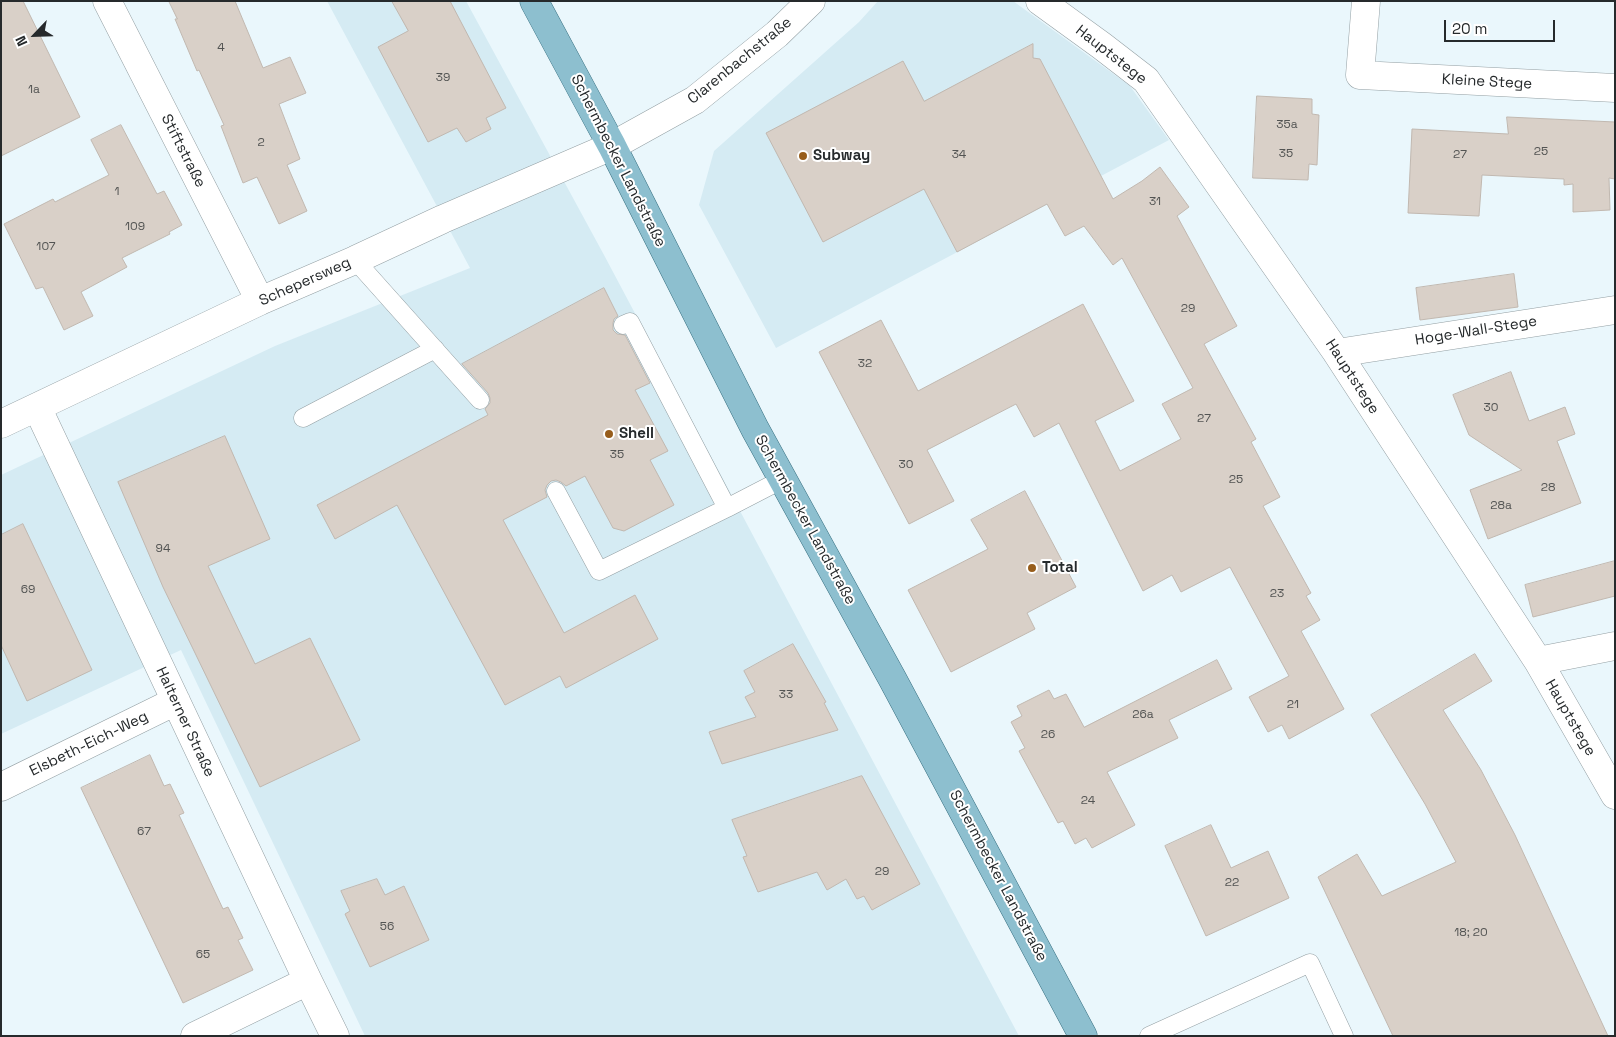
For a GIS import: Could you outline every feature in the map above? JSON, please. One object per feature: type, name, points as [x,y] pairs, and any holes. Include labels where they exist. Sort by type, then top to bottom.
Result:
[{"type":"main road","name":"Schermbecker Landstraße","points":[[534,1],[612,146],[755,429],[894,680],[1083,1036]]},
{"type":"street","name":"Stiftstraße","points":[[107,1],[260,301]]},
{"type":"street","name":"Clarenbachstraße","points":[[612,146],[695,100],[777,34],[811,1]]},
{"type":"street","name":"Hauptstege","points":[[1040,1],[1146,80],[1337,353],[1538,662],[1615,795]]},
{"type":"street","name":"Kleine Stege","points":[[1366,1],[1360,75],[1615,88]]},
{"type":"street","name":"Schepersweg","points":[[1,424],[260,301],[612,146]]},
{"type":"street","name":"Hoge-Wall-Stege","points":[[1337,353],[1615,310]]},
{"type":"street","name":"Halterner Straße","points":[[37,407],[335,1036]]},
{"type":"street","points":[[1538,662],[1615,646]]},
{"type":"street","name":"Elsbeth-Eich-Weg","points":[[1,787],[176,701]]},
{"type":"street","points":[[195,1036],[308,982]]},
{"type":"lane","points":[[355,260],[480,400]]},
{"type":"lane","points":[[623,325],[630,322],[727,508]]},
{"type":"lane","points":[[303,418],[435,350]]},
{"type":"lane","points":[[556,492],[599,571],[783,480]]},
{"type":"lane","points":[[1149,1036],[1310,963],[1344,1036]]},
{"type":"shaded area","points":[[327,1],[466,1],[604,255],[1019,1036],[365,1036],[181,650],[1,734],[1,475],[275,346],[470,268]]},
{"type":"shaded area","points":[[878,1],[1013,1],[1130,86],[1169,140],[776,348],[699,205],[714,151],[859,22]]},
{"type":"building","points":[[1,1],[23,1],[80,117],[1,156]]},
{"type":"building","points":[[169,1],[235,1],[263,68],[290,57],[306,93],[279,104],[300,159],[287,165],[307,211],[279,224],[257,177],[243,183],[221,126],[224,125],[199,70],[197,71]]},
{"type":"building","points":[[392,1],[450,1],[506,108],[486,118],[491,129],[466,142],[457,128],[428,142],[378,47],[408,31]]},
{"type":"building","points":[[1033,44],[1033,58],[1040,59],[1113,199],[1160,167],[1189,207],[1177,216],[1237,326],[1204,344],[1256,439],[1251,442],[1280,497],[1263,506],[1311,593],[1306,596],[1320,620],[1301,631],[1344,709],[1289,739],[1282,725],[1268,732],[1249,697],[1289,676],[1230,567],[1181,592],[1172,575],[1143,591],[1059,423],[1034,437],[1016,404],[927,450],[954,501],[909,524],[819,352],[881,320],[918,391],[1083,304],[1134,401],[1095,421],[1120,471],[1181,439],[1162,404],[1193,388],[1122,258],[1113,265],[1084,226],[1065,236],[1047,204],[957,252],[924,189],[823,242],[766,133],[903,61],[924,101]]},
{"type":"building","points":[[1257,96],[1312,99],[1312,114],[1319,115],[1317,165],[1309,164],[1308,180],[1253,178]]},
{"type":"building","points":[[1507,117],[1615,122],[1615,179],[1609,178],[1610,210],[1573,212],[1573,184],[1564,185],[1564,179],[1482,175],[1479,216],[1408,213],[1412,129],[1508,134]]},
{"type":"building","points":[[121,125],[157,194],[164,191],[182,225],[169,232],[170,234],[122,258],[127,267],[81,292],[93,316],[64,330],[43,287],[36,289],[4,224],[53,199],[55,202],[109,175],[91,140]]},
{"type":"building","points":[[1514,274],[1518,307],[1420,320],[1416,288]]},
{"type":"building","points":[[604,288],[618,316],[614,319],[613,330],[617,334],[625,335],[650,383],[635,390],[668,451],[650,460],[674,505],[624,531],[613,528],[585,476],[566,486],[556,480],[551,481],[545,490],[547,497],[503,520],[564,633],[635,595],[658,639],[566,688],[560,676],[505,705],[397,505],[335,539],[317,505],[488,415],[485,409],[490,403],[488,393],[462,364]]},
{"type":"building","points":[[1511,372],[1529,421],[1565,407],[1575,434],[1557,441],[1581,503],[1488,539],[1470,490],[1522,470],[1469,435],[1453,395]]},
{"type":"building","points":[[225,436],[270,539],[208,566],[255,664],[310,638],[360,740],[260,787],[163,587],[118,482]]},
{"type":"building","points":[[1025,491],[1076,587],[1027,613],[1035,629],[951,672],[908,590],[988,549],[971,520]]},
{"type":"building","points":[[23,524],[92,670],[27,701],[1,645],[1,535]]},
{"type":"building","points":[[1615,561],[1615,596],[1533,617],[1525,585]]},
{"type":"building","points":[[793,644],[826,702],[824,703],[838,730],[722,764],[709,732],[756,717],[745,697],[755,692],[744,671]]},
{"type":"building","points":[[1475,654],[1492,681],[1443,710],[1481,770],[1515,835],[1608,1036],[1393,1036],[1318,877],[1357,854],[1382,896],[1456,862],[1425,804],[1371,715]]},
{"type":"building","points":[[1217,660],[1232,689],[1169,720],[1178,738],[1107,772],[1135,825],[1092,848],[1086,838],[1075,844],[1063,821],[1058,823],[1019,751],[1025,748],[1011,722],[1022,716],[1017,706],[1049,690],[1054,699],[1066,694],[1084,727]]},
{"type":"building","points":[[150,755],[164,786],[170,784],[184,813],[179,815],[223,909],[228,907],[243,938],[238,940],[253,970],[183,1003],[81,788]]},
{"type":"building","points":[[862,776],[920,884],[872,910],[864,896],[857,899],[846,879],[827,890],[817,872],[758,892],[743,857],[747,856],[732,820]]},
{"type":"building","points":[[1211,825],[1231,868],[1268,851],[1289,898],[1206,936],[1165,846]]},
{"type":"building","points":[[377,879],[385,895],[404,886],[429,940],[370,967],[345,914],[350,911],[341,891]]},
{"type":"place","name":"Subway","points":[[803,156]]},
{"type":"place","name":"Shell","points":[[609,434]]},
{"type":"place","name":"Total","points":[[1032,568]]}]
